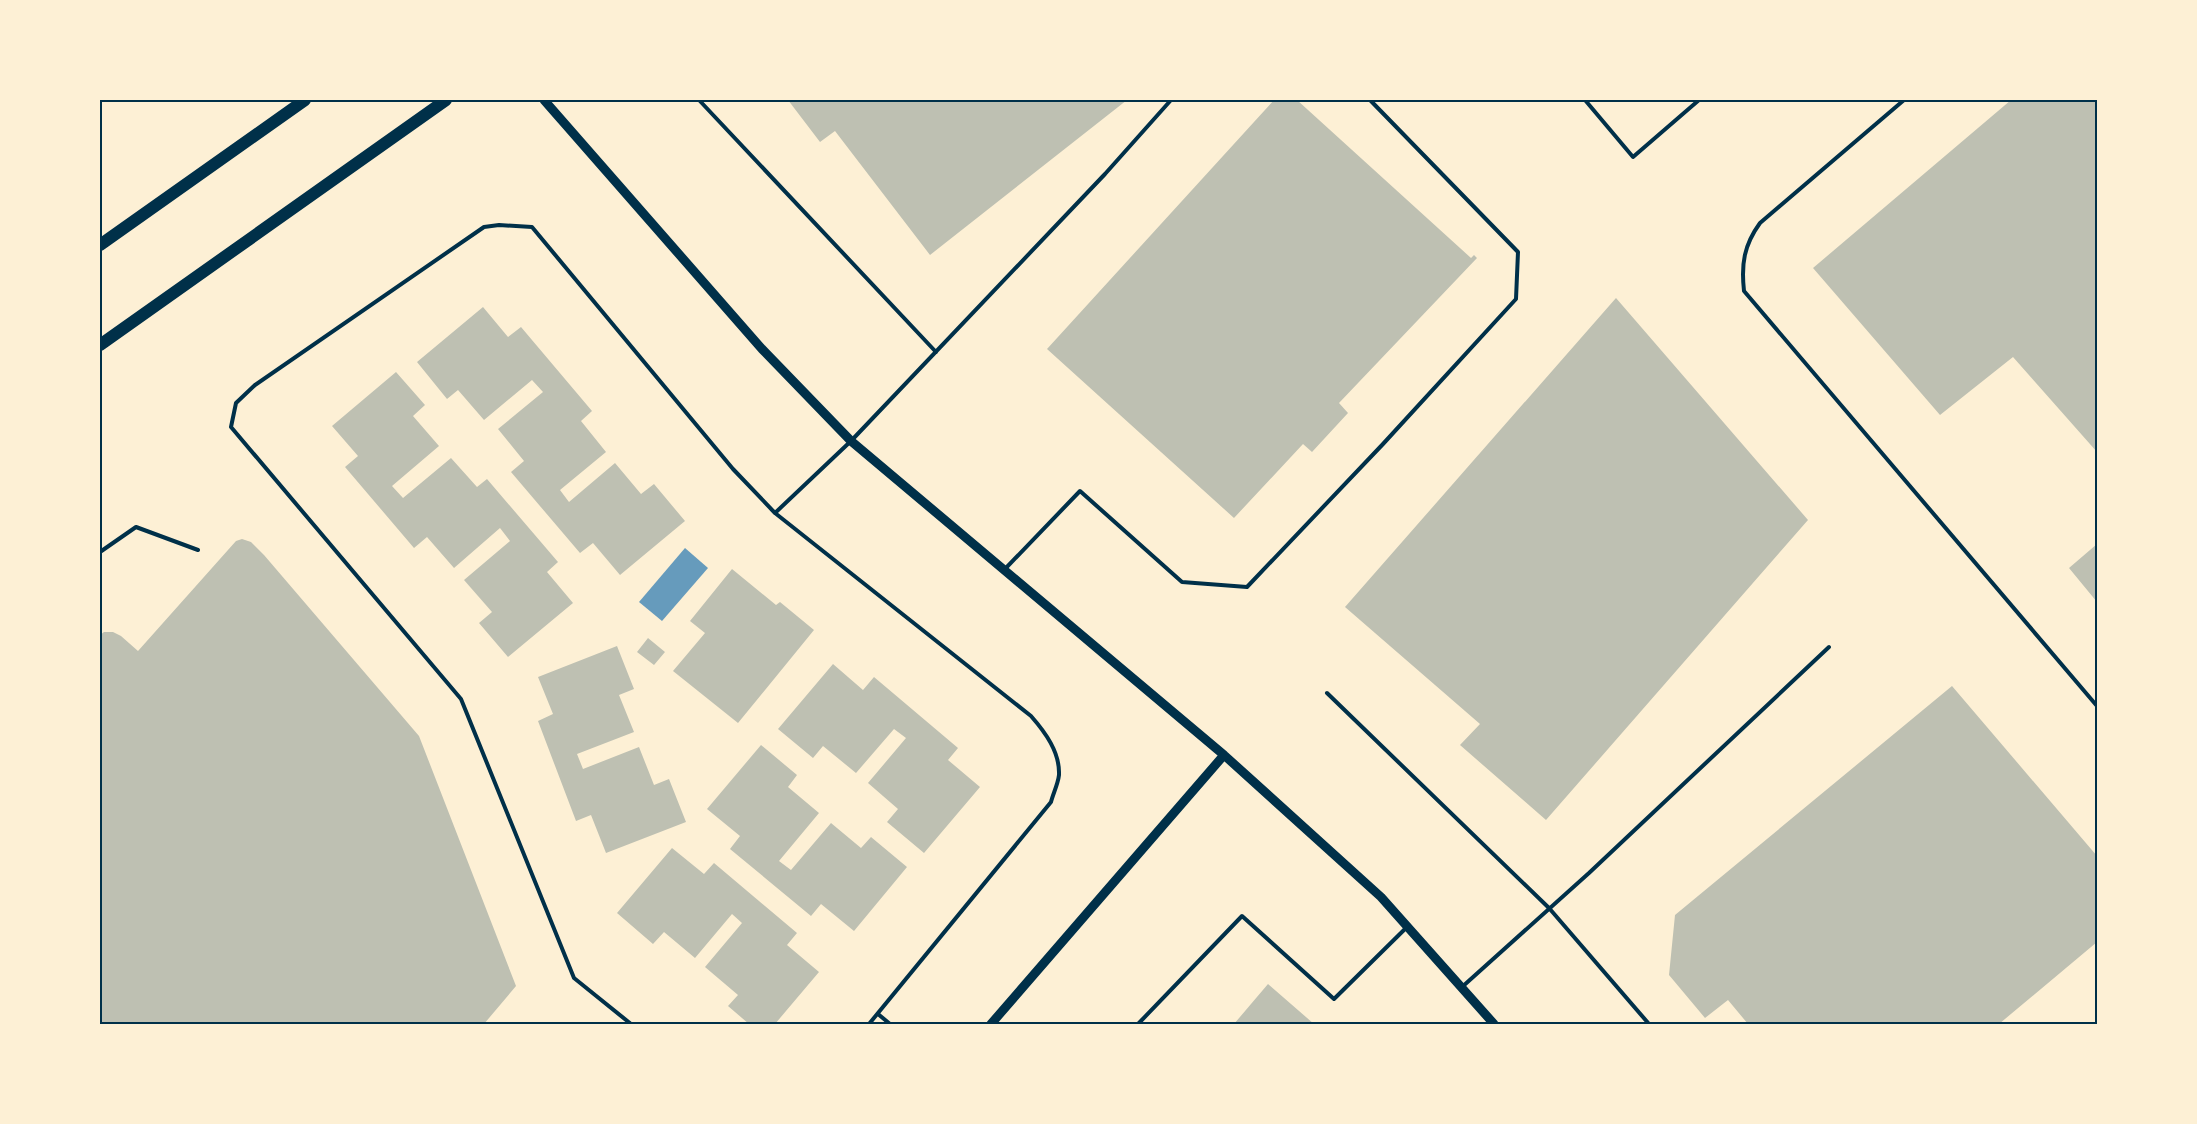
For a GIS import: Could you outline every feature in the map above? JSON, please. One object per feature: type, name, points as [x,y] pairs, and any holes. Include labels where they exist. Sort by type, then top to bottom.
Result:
[{"type":"main road","points":[[100,246],[305,100]]},
{"type":"main road","points":[[100,345],[446,100]]},
{"type":"street","points":[[544,100],[762,349],[852,441],[1224,756],[1381,897],[1494,1024]]},
{"type":"street","points":[[991,1024],[1224,756]]},
{"type":"lane","points":[[699,100],[936,352]]},
{"type":"lane","points":[[775,513],[852,441],[1104,174],[1171,100]]},
{"type":"lane","points":[[1004,570],[1080,491],[1182,582],[1247,588],[1516,299],[1518,252],[1370,100]]},
{"type":"lane","points":[[1585,100],[1633,157],[1699,100]]},
{"type":"lane","points":[[1904,100],[1760,223],[1750,237],[1743,258],[1744,291],[2097,706]]},
{"type":"lane","points":[[631,1024],[574,978],[461,699],[230,427],[236,404],[255,385],[484,227],[499,224],[532,227],[733,469],[775,513],[1030,716],[1046,733],[1054,748],[1059,775],[1051,802],[869,1024]]},
{"type":"lane","points":[[100,552],[136,527],[198,550]]},
{"type":"lane","points":[[1462,987],[1603,860],[1829,647]]},
{"type":"lane","points":[[1326,693],[1549,908],[1649,1024]]},
{"type":"lane","points":[[1138,1024],[1242,916],[1334,999],[1408,927]]},
{"type":"lane","points":[[878,1014],[890,1024]]},
{"type":"water","points":[[685,548],[708,568],[662,621],[639,602]]},
{"type":"building","points":[[788,100],[1127,100],[930,255],[835,131],[820,142]]},
{"type":"building","points":[[1274,100],[1297,100],[1471,258],[1474,255],[1477,258],[1339,403],[1348,413],[1312,452],[1303,444],[1234,518],[1047,349]]},
{"type":"building","points":[[2011,100],[2097,100],[2097,452],[2013,357],[1940,415],[1813,268]]},
{"type":"building","points":[[1616,298],[1808,520],[1546,820],[1460,745],[1480,724],[1345,607]]},
{"type":"building","points":[[483,307],[508,337],[521,327],[592,411],[581,421],[606,452],[560,490],[569,502],[615,463],[641,494],[654,484],[685,521],[620,575],[593,543],[580,553],[511,472],[524,461],[498,429],[543,392],[532,380],[484,420],[458,390],[447,399],[417,362]]},
{"type":"building","points":[[396,372],[425,405],[413,416],[439,446],[392,486],[403,498],[451,458],[477,487],[487,479],[558,562],[547,572],[573,603],[508,657],[479,623],[492,612],[464,580],[510,541],[500,528],[454,568],[427,537],[414,548],[345,467],[358,456],[332,426]]},
{"type":"building","points":[[242,539],[251,542],[264,555],[419,736],[516,986],[484,1024],[100,1024],[100,635],[104,632],[113,632],[121,636],[138,651],[236,541]]},
{"type":"building","points":[[2097,544],[2097,602],[2069,568]]},
{"type":"building","points":[[732,569],[776,605],[780,602],[814,630],[738,723],[673,671],[705,633],[690,621]]},
{"type":"building","points":[[648,638],[665,652],[654,665],[637,652]]},
{"type":"building","points":[[617,646],[634,689],[619,695],[634,732],[577,754],[583,769],[639,747],[654,785],[669,779],[686,822],[606,853],[591,815],[576,821],[538,721],[553,714],[538,677]]},
{"type":"building","points":[[833,664],[863,690],[874,677],[958,748],[948,760],[980,787],[924,853],[887,822],[898,809],[868,783],[906,738],[894,729],[856,773],[823,746],[813,758],[778,729]]},
{"type":"building","points":[[1952,686],[2097,856],[2097,942],[1999,1024],[1748,1024],[1728,1000],[1705,1018],[1669,975],[1675,915]]},
{"type":"building","points":[[761,745],[797,775],[788,787],[819,813],[779,861],[791,870],[831,823],[861,848],[871,837],[907,867],[854,931],[821,904],[811,916],[730,849],[740,836],[707,809]]},
{"type":"building","points":[[672,848],[704,874],[714,863],[797,933],[787,945],[819,972],[775,1024],[749,1024],[728,1006],[738,995],[705,967],[742,923],[732,914],[695,958],[664,932],[653,944],[617,913]]},
{"type":"building","points":[[1268,984],[1314,1024],[1234,1024]]}]
